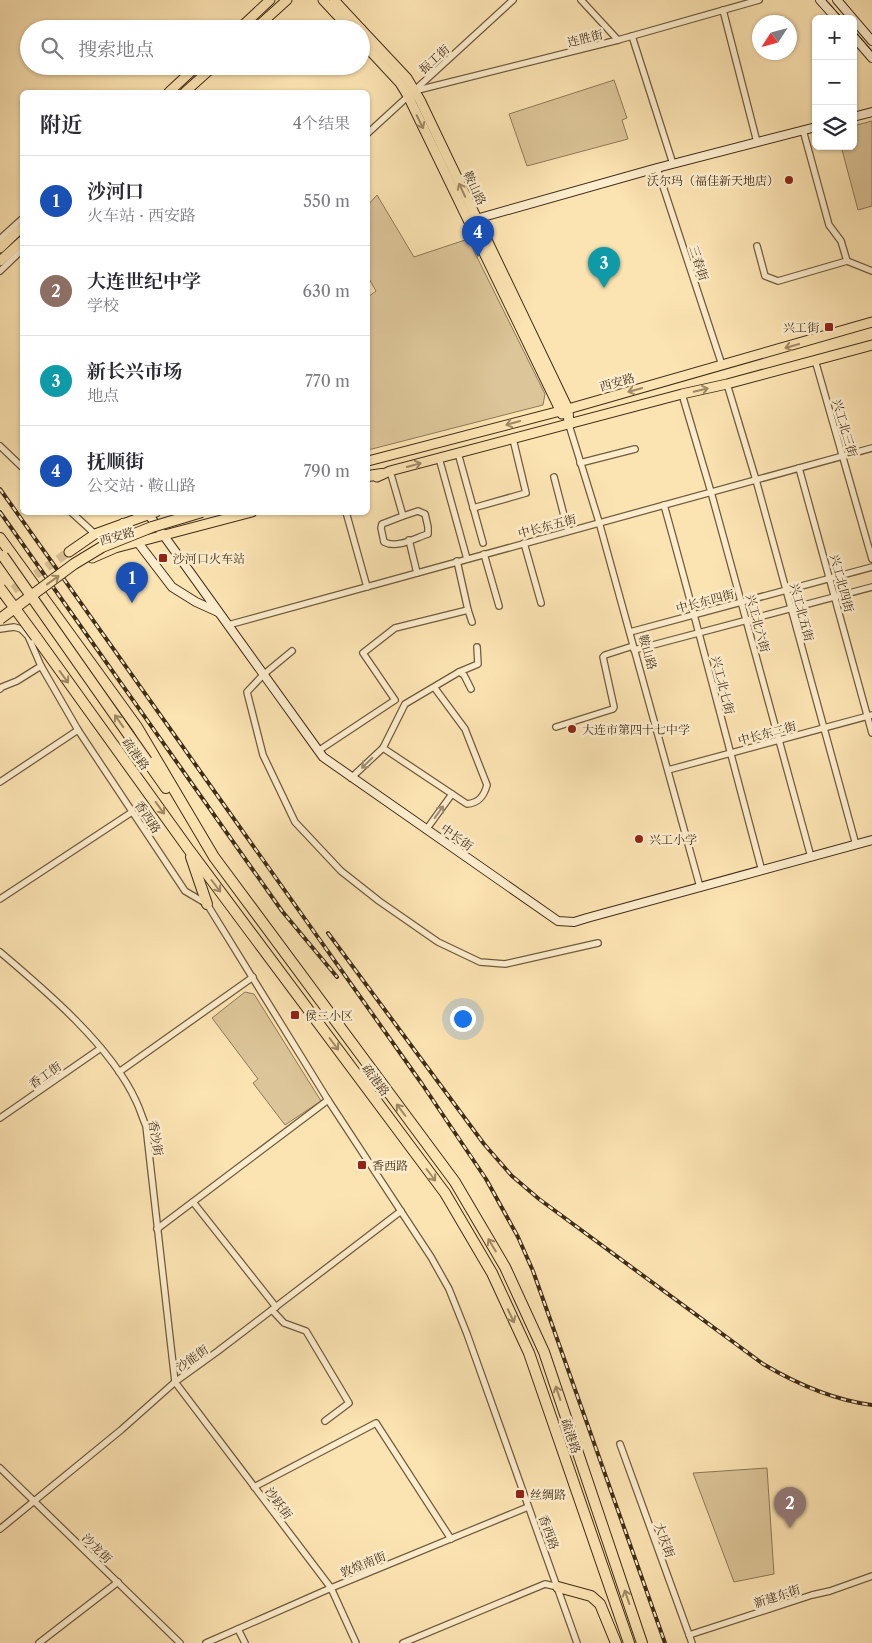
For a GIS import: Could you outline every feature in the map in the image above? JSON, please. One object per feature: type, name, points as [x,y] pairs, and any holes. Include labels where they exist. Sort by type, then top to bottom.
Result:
[{"type":"highway","points":[[370,476],[386,473]]},
{"type":"highway","points":[[0,619],[74,564],[102,547],[152,527],[192,515]]},
{"type":"highway","points":[[0,538],[137,727],[214,857]]},
{"type":"highway","points":[[0,552],[214,857],[455,1182],[505,1267],[544,1352],[642,1643]]},
{"type":"highway","name":"疏港路","points":[[1,595],[36,637],[187,847],[445,1193],[492,1273],[529,1354],[629,1643]]},
{"type":"highway","points":[[187,847],[207,904]]},
{"type":"highway","points":[[558,1587],[591,1596],[596,1600],[608,1621],[616,1643]]},
{"type":"main road","points":[[249,20],[270,0]]},
{"type":"main road","points":[[265,20],[287,0]]},
{"type":"main road","points":[[323,0],[342,20]]},
{"type":"main road","name":"鞍山路","points":[[334,0],[353,20]]},
{"type":"main road","name":"鞍山路","points":[[370,39],[407,78],[411,94],[564,410]]},
{"type":"main road","name":"鞍山路","points":[[370,51],[411,94],[420,100],[569,424]]},
{"type":"main road","points":[[171,90],[188,75]]},
{"type":"main road","points":[[187,90],[204,75]]},
{"type":"main road","points":[[0,248],[20,229]]},
{"type":"main road","points":[[0,262],[20,243]]},
{"type":"main road","name":"西安路","points":[[370,460],[564,410],[872,322]]},
{"type":"main road","points":[[370,479],[439,458],[682,394],[727,384],[872,344]]},
{"type":"main road","name":"西安路","points":[[69,552],[95,534],[149,515]]},
{"type":"main road","name":"西安路","points":[[78,567],[102,553],[241,515]]},
{"type":"main road","points":[[0,624],[12,615]]},
{"type":"street","name":"振工街","points":[[370,131],[513,0]]},
{"type":"street","points":[[581,0],[618,40]]},
{"type":"street","name":"连胜街","points":[[411,94],[618,40],[759,0]]},
{"type":"street","points":[[820,0],[833,15]]},
{"type":"street","points":[[837,0],[872,41]]},
{"type":"street","points":[[723,10],[757,142]]},
{"type":"street","points":[[632,36],[673,164]]},
{"type":"street","points":[[857,41],[872,58]]},
{"type":"street","points":[[857,116],[872,112]]},
{"type":"street","points":[[476,219],[657,168],[812,128]]},
{"type":"street","points":[[803,130],[829,225],[841,241],[847,261]]},
{"type":"street","name":"三春街","points":[[657,168],[722,365]]},
{"type":"street","points":[[0,239],[20,221]]},
{"type":"street","points":[[757,246],[765,276],[778,281],[847,261],[872,271]]},
{"type":"street","points":[[0,271],[20,252]]},
{"type":"street","name":"兴工北三街","points":[[815,360],[872,559]]},
{"type":"street","name":"兴工北五街","points":[[727,384],[756,480],[856,845]]},
{"type":"street","name":"兴工北六街","points":[[682,394],[742,602],[811,857]]},
{"type":"street","name":"鞍山路","points":[[569,424],[599,522],[700,887]]},
{"type":"street","points":[[473,508],[526,494],[513,439]]},
{"type":"street","points":[[0,446],[20,465]]},
{"type":"street","name":"中长东五街","points":[[228,625],[872,448]]},
{"type":"street","points":[[580,464],[635,449]]},
{"type":"street","points":[[458,453],[483,543]]},
{"type":"street","points":[[439,458],[467,559]]},
{"type":"street","name":"兴工北四街","points":[[799,468],[870,716],[872,733]]},
{"type":"street","points":[[386,473],[403,516]]},
{"type":"street","points":[[554,478],[568,531]]},
{"type":"street","name":"兴工北七街","points":[[664,505],[695,614],[762,871]]},
{"type":"street","points":[[418,511],[425,514],[428,534],[398,544],[390,545],[384,542],[382,524],[403,516],[418,511]]},
{"type":"street","points":[[74,515],[95,534]]},
{"type":"street","name":"中长街","points":[[153,515],[164,536],[323,757],[558,921],[574,922],[872,840]]},
{"type":"street","points":[[347,515],[367,586]]},
{"type":"street","points":[[124,523],[172,587],[196,602],[218,612]]},
{"type":"street","points":[[408,540],[417,572]]},
{"type":"street","points":[[524,543],[540,603]]},
{"type":"street","points":[[126,546],[146,553]]},
{"type":"street","points":[[484,554],[498,606]]},
{"type":"street","points":[[457,561],[472,622]]},
{"type":"street","name":"中长东四街","points":[[630,632],[872,567]]},
{"type":"street","points":[[556,727],[613,709],[603,657],[605,655],[700,633],[872,587]]},
{"type":"street","points":[[318,751],[395,700],[363,653],[395,628],[468,610]]},
{"type":"street","name":"香西路","points":[[0,629],[21,629],[28,636],[41,666],[78,730],[185,891],[207,904],[328,1100],[431,1256],[449,1290],[468,1334],[577,1643]]},
{"type":"street","points":[[351,778],[383,748],[405,704],[460,672],[478,664],[477,647]]},
{"type":"street","points":[[292,651],[263,675],[247,692],[263,755],[295,822],[341,871],[379,901],[438,942],[480,962],[505,964],[598,943]]},
{"type":"street","points":[[0,689],[18,681],[41,666]]},
{"type":"street","points":[[460,672],[464,675],[471,689]]},
{"type":"street","points":[[383,748],[468,804],[474,804],[482,798],[487,785],[465,729],[434,687]]},
{"type":"street","name":"中长东二街","points":[[668,770],[870,716]]},
{"type":"street","points":[[0,782],[78,730]]},
{"type":"street","points":[[426,830],[452,794]]},
{"type":"street","points":[[0,900],[132,812]]},
{"type":"street","name":"香沙街","points":[[0,952],[44,990],[101,1048],[119,1072],[136,1100],[146,1126],[175,1382]]},
{"type":"street","points":[[119,1072],[253,978]]},
{"type":"street","name":"香工街","points":[[0,1118],[101,1048]]},
{"type":"street","points":[[157,1229],[328,1100]]},
{"type":"street","points":[[193,1202],[284,1323],[306,1331],[349,1403],[325,1421]]},
{"type":"street","name":"沙能街","points":[[0,1529],[121,1430],[175,1382],[401,1212]]},
{"type":"street","name":"沙跃街","points":[[175,1382],[331,1588],[356,1643]]},
{"type":"street","points":[[254,1487],[376,1423],[450,1539]]},
{"type":"street","name":"大庆街","points":[[620,1444],[692,1643]]},
{"type":"street","name":"沙龙街","points":[[0,1468],[180,1643]]},
{"type":"street","name":"敦煌南街","points":[[206,1643],[331,1588],[528,1506]]},
{"type":"street","name":"新建东街","points":[[689,1635],[872,1576]]},
{"type":"street","points":[[39,1643],[118,1582]]},
{"type":"street","points":[[403,1643],[544,1584],[558,1587]]},
{"type":"street","points":[[238,1629],[245,1643]]},
{"type":"shaded area","points":[[614,80],[627,118],[622,120],[628,139],[527,166],[509,114]]},
{"type":"shaded area","points":[[872,121],[872,206],[858,210],[842,150],[857,150],[857,125]]},
{"type":"shaded area","points":[[377,195],[414,257],[468,239],[545,394],[543,405],[370,449],[370,296],[376,291],[370,280],[370,203]]},
{"type":"shaded area","points":[[245,992],[254,994],[321,1101],[285,1125],[253,1083],[258,1079],[212,1018]]},
{"type":"shaded area","points":[[767,1468],[774,1574],[734,1582],[693,1473]]},
{"type":"tunnel","points":[[2,597],[69,552]]},
{"type":"tram line","points":[[826,0],[839,15]]},
{"type":"tram line","points":[[857,34],[872,51]]},
{"type":"railway","points":[[0,489],[422,1084],[486,1179],[518,1237],[533,1271],[665,1643]]},
{"type":"railway","points":[[0,512],[282,911],[337,977]]},
{"type":"railway","points":[[328,933],[484,1144],[512,1176],[539,1199],[763,1364],[789,1378],[829,1395],[872,1405]]},
{"type":"place","name":"沃尔玛（福佳新天地店）","points":[[789,180]]},
{"type":"place","name":"抚顺街","points":[[478,257]]},
{"type":"place","name":"新长兴市场","points":[[604,288]]},
{"type":"place","name":"兴工街","points":[[829,327]]},
{"type":"place","name":"沙河口火车站","points":[[163,558]]},
{"type":"place","name":"沙河口","points":[[132,603]]},
{"type":"place","name":"大连市第四十七中学","points":[[572,729]]},
{"type":"place","name":"兴工小学","points":[[639,839]]},
{"type":"place","name":"侯二小区","points":[[295,1015]]},
{"type":"place","name":"香西路","points":[[362,1165]]},
{"type":"place","name":"丝绸路","points":[[520,1494]]},
{"type":"place","name":"大连世纪中学","points":[[790,1528]]}]
